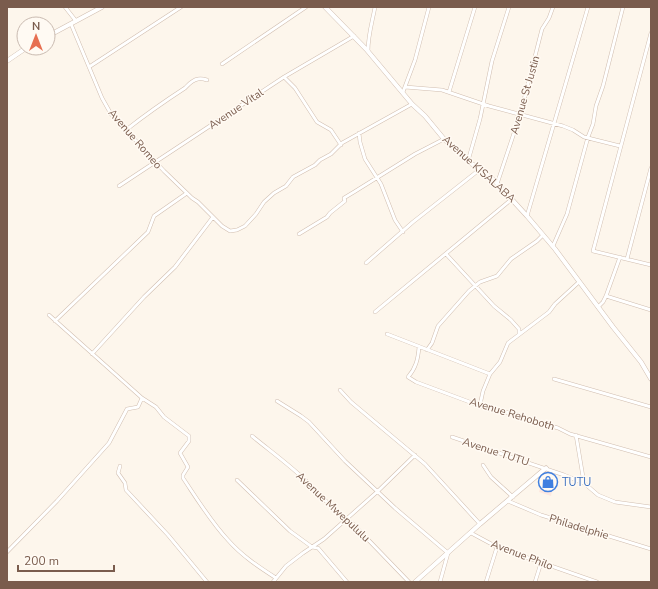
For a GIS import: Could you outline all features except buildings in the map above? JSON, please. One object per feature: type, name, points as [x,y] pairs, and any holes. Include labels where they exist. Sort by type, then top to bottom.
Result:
[{"type":"street","points":[[65,7],[76,21]]},
{"type":"street","points":[[56,32],[102,7]]},
{"type":"street","points":[[89,68],[181,7]]},
{"type":"street","points":[[222,64],[306,7]]},
{"type":"street","name":"Avenue KISALABA","points":[[324,7],[368,51],[412,104],[426,116],[444,139],[468,161],[497,184],[528,216],[553,246],[641,362],[651,379]]},
{"type":"street","points":[[368,51],[368,36],[375,7]]},
{"type":"street","points":[[403,92],[415,60],[429,7]]},
{"type":"street","points":[[449,92],[475,7]]},
{"type":"street","points":[[468,161],[476,137],[492,61],[509,7]]},
{"type":"street","name":"Avenue St Justin","points":[[497,184],[520,115],[542,29],[549,18],[553,7]]},
{"type":"street","points":[[528,216],[588,7]]},
{"type":"street","points":[[553,246],[567,214],[596,106],[603,86],[623,7]]},
{"type":"street","name":"Avenue Romeo","points":[[71,24],[102,98],[111,114],[187,194],[198,202],[222,226],[230,231],[237,230],[245,226],[264,202],[274,193],[286,186],[296,175],[315,165],[341,145]]},
{"type":"street","points":[[651,32],[593,251],[651,265]]},
{"type":"street","name":"Avenue Vital","points":[[119,186],[156,163],[284,77],[354,36]]},
{"type":"street","points":[[7,61],[16,55]]},
{"type":"street","points":[[284,77],[295,88],[317,122],[331,130],[341,145],[359,133],[412,104]]},
{"type":"street","points":[[126,130],[173,94],[185,88],[192,81],[199,78],[207,80]]},
{"type":"street","points":[[405,87],[425,89],[434,88],[449,92],[483,104],[573,130],[584,137],[620,146]]},
{"type":"street","points":[[359,133],[365,159],[377,177],[395,220],[403,232]]},
{"type":"street","points":[[299,234],[327,217],[345,201],[344,198],[415,154],[444,139]]},
{"type":"street","points":[[627,259],[651,168]]},
{"type":"street","points":[[366,263],[413,222],[479,170]]},
{"type":"street","points":[[55,320],[148,232],[154,216],[187,194]]},
{"type":"street","points":[[375,312],[512,199]]},
{"type":"street","points":[[92,354],[144,297],[175,267],[213,218]]},
{"type":"street","points":[[427,350],[432,343],[438,326],[469,291],[476,287],[480,282],[497,276],[511,259],[538,241],[543,235]]},
{"type":"street","points":[[446,254],[494,306],[511,320],[518,329],[519,334]]},
{"type":"street","points":[[598,306],[606,296],[620,257]]},
{"type":"street","points":[[480,405],[490,374],[500,362],[508,343],[549,312],[555,304],[580,282]]},
{"type":"street","points":[[606,296],[651,310]]},
{"type":"street","points":[[49,315],[142,398],[156,407],[164,417],[189,436],[189,441],[180,452],[188,467],[183,475],[183,478],[212,520],[228,540],[241,553],[276,578]]},
{"type":"street","points":[[387,334],[490,374]]},
{"type":"street","name":"Avenue Rehoboth","points":[[419,347],[418,359],[414,370],[408,377],[416,382],[496,411],[514,413],[576,435],[651,458]]},
{"type":"street","points":[[554,379],[651,407]]},
{"type":"street","points":[[340,390],[351,402],[425,464],[480,524]]},
{"type":"street","points":[[7,552],[57,501],[109,443],[127,409],[138,407],[142,398]]},
{"type":"street","points":[[277,401],[309,422],[345,461],[395,508],[448,553]]},
{"type":"street","points":[[576,435],[584,483]]},
{"type":"street","name":"Avenue Mwepululu","points":[[252,436],[302,477],[346,520],[353,524],[409,582]]},
{"type":"street","name":"Avenue TUTU","points":[[452,438],[546,468],[584,483],[598,495],[615,502],[651,507]]},
{"type":"street","points":[[273,582],[286,566],[324,539],[378,491],[415,455]]},
{"type":"street","points":[[483,465],[491,477],[513,497]]},
{"type":"street","points":[[120,466],[118,473],[125,483],[126,490],[168,535],[207,582]]},
{"type":"street","points":[[415,582],[546,468]]},
{"type":"street","points":[[237,480],[290,531],[312,547],[318,548],[347,582]]},
{"type":"street","name":"Philadelphie","points":[[508,501],[541,515],[651,549]]},
{"type":"street","name":"Avenue Philo","points":[[471,533],[497,547],[597,582]]},
{"type":"street","points":[[486,582],[497,547]]},
{"type":"street","points":[[440,582],[448,553]]},
{"type":"street","points":[[535,582],[541,563]]},
{"type":"shaded area","name":"TUTU","points":[[545,470],[556,473],[551,496],[539,492]]},
{"type":"place","name":"TUTU","points":[[548,482]]}]
